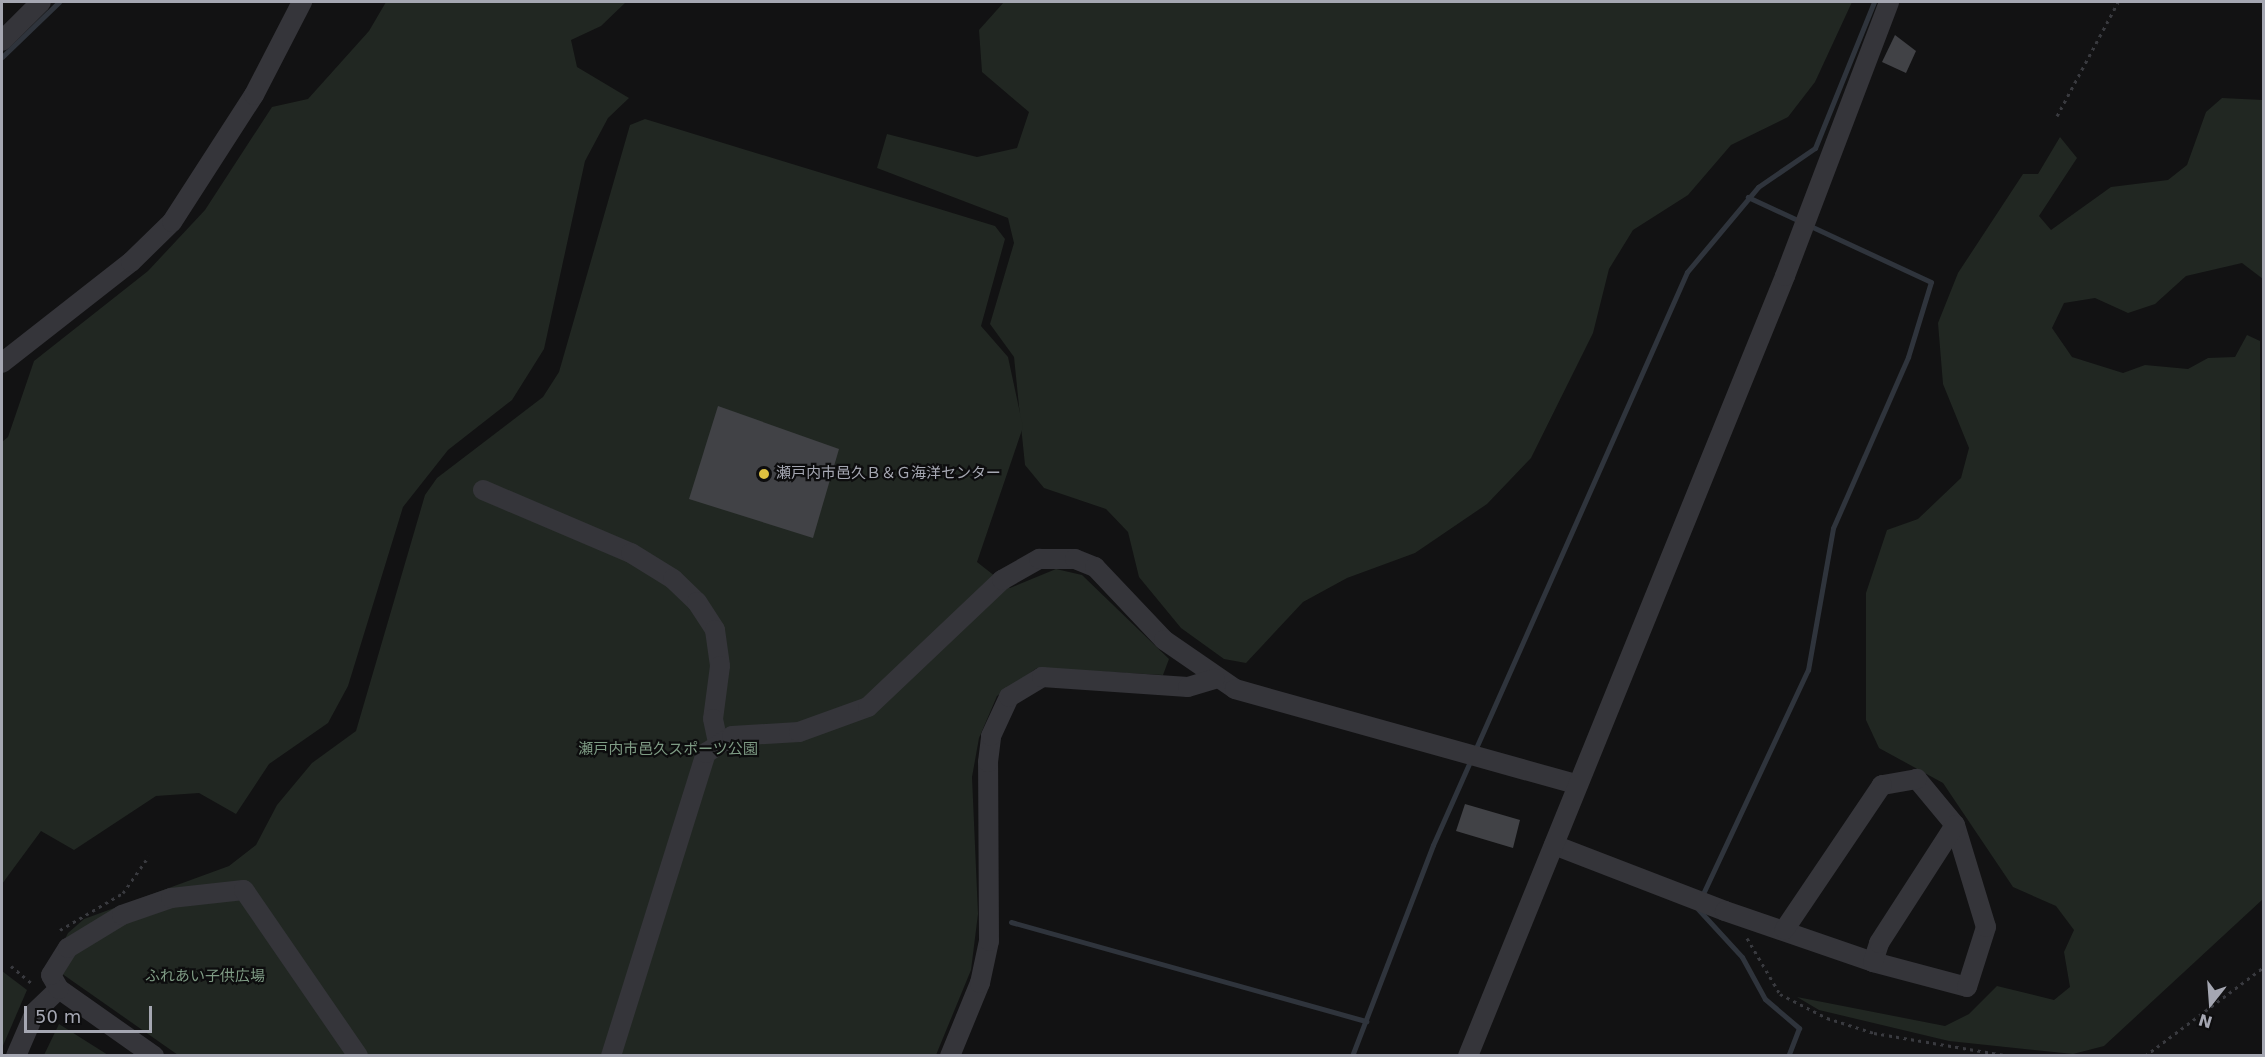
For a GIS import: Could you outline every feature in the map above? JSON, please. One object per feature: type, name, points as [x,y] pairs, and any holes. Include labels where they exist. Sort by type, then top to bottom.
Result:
[{"type":"street","points":[[2,41],[41,2]]},
{"type":"street","points":[[2,363],[131,262],[172,222],[255,95],[302,2]]},
{"type":"street","points":[[1468,1056],[1889,2]]},
{"type":"street","points":[[483,490],[631,553],[673,579],[697,602],[715,630],[720,666],[712,719],[718,742]]},
{"type":"street","points":[[611,1056],[696,773],[718,742],[732,736],[799,732],[868,707],[1017,568],[1055,557],[1095,567],[1164,640],[1215,679],[1265,699],[1578,785]]},
{"type":"street","points":[[950,1056],[980,983],[988,941],[988,762],[994,725],[1009,697],[1042,677],[1188,687],[1215,679]]},
{"type":"street","points":[[1554,845],[1699,898],[1725,911],[1785,929],[1873,962],[1967,987],[1986,927],[1955,825],[1917,779],[1882,784],[1785,929]]},
{"type":"street","points":[[1873,962],[1880,943],[1955,825]]},
{"type":"street","points":[[142,1052],[59,989],[51,975],[68,948],[90,931],[171,898],[244,890],[358,1056]]},
{"type":"street","points":[[16,1056],[35,1012],[59,989]]},
{"type":"path","points":[[2057,116],[2118,2]]},
{"type":"path","points":[[1725,911],[1744,932],[1780,994],[1798,1006],[1874,1033],[2010,1056]]},
{"type":"path","points":[[11,966],[31,983]]},
{"type":"path","points":[[2145,1056],[2264,967]]},
{"type":"green space","points":[[386,2],[626,2],[601,26],[571,40],[577,67],[629,98],[608,118],[585,161],[544,349],[512,400],[448,450],[403,507],[348,686],[328,723],[269,764],[236,814],[199,793],[156,796],[74,850],[41,831],[2,884],[2,442],[8,437],[34,361],[148,271],[205,210],[272,107],[308,99],[369,31]]},
{"type":"green space","points":[[1004,2],[1852,2],[1815,82],[1788,117],[1731,145],[1688,195],[1633,230],[1609,269],[1593,333],[1531,458],[1487,504],[1415,553],[1347,578],[1303,602],[1246,663],[1224,659],[1181,628],[1139,577],[1128,532],[1106,509],[1044,488],[1025,465],[1014,357],[990,324],[1014,243],[1008,218],[877,168],[887,134],[977,157],[1017,148],[1029,112],[982,72],[979,30]]},
{"type":"green space","points":[[2222,98],[2263,100],[2263,279],[2242,263],[2186,276],[2155,304],[2128,313],[2095,298],[2064,303],[2052,328],[2072,357],[2123,373],[2145,365],[2188,369],[2208,358],[2235,357],[2247,335],[2260,341],[2263,899],[2104,1046],[2073,1054],[1949,1041],[1819,1010],[1797,997],[1945,1026],[1969,1014],[1997,986],[2054,1000],[2070,987],[2064,952],[2074,930],[2056,906],[2013,887],[1943,783],[1879,748],[1866,720],[1866,593],[1887,530],[1918,519],[1961,478],[1969,448],[1943,384],[1938,323],[1958,273],[2023,174],[2038,174],[2060,137],[2077,158],[2039,216],[2051,230],[2111,187],[2168,180],[2187,165],[2206,112]]},
{"type":"green space","name":"瀬戸内市邑久スポーツ公園","points":[[645,119],[995,226],[1005,239],[981,326],[1008,357],[1023,427],[977,562],[1010,588],[1056,569],[1082,575],[1169,659],[1163,675],[1037,668],[997,696],[979,738],[972,777],[978,914],[971,970],[936,1055],[178,1055],[51,966],[68,933],[84,919],[229,866],[256,845],[277,805],[312,763],[356,731],[425,495],[437,478],[543,397],[559,372],[630,125]]},
{"type":"green space","points":[[2,971],[27,990],[2,1048]]},
{"type":"green space","points":[[59,1024],[108,1055],[44,1055]]},
{"type":"building","points":[[1895,35],[1916,51],[1906,73],[1882,62]]},
{"type":"building","name":"瀬戸内市邑久Ｂ＆Ｇ海洋センター","points":[[718,406],[839,449],[813,538],[689,499]]},
{"type":"building","points":[[1465,804],[1520,820],[1513,848],[1456,831]]},
{"type":"waterway","points":[[2,57],[59,2]]},
{"type":"waterway","points":[[1352,1056],[1433,845],[1687,272],[1758,187],[1815,148],[1874,2]]},
{"type":"waterway","points":[[1701,898],[1808,670],[1833,528],[1908,357],[1931,282],[1748,197]]},
{"type":"waterway","points":[[1698,909],[1742,957],[1765,999],[1799,1028],[1788,1056]]},
{"type":"waterway","points":[[1011,922],[1366,1021]]},
{"type":"place","name":"瀬戸内市邑久Ｂ＆Ｇ海洋センター","points":[[764,474]]},
{"type":"park label","name":"ふれあい子供広場","points":[[205,977]]}]
